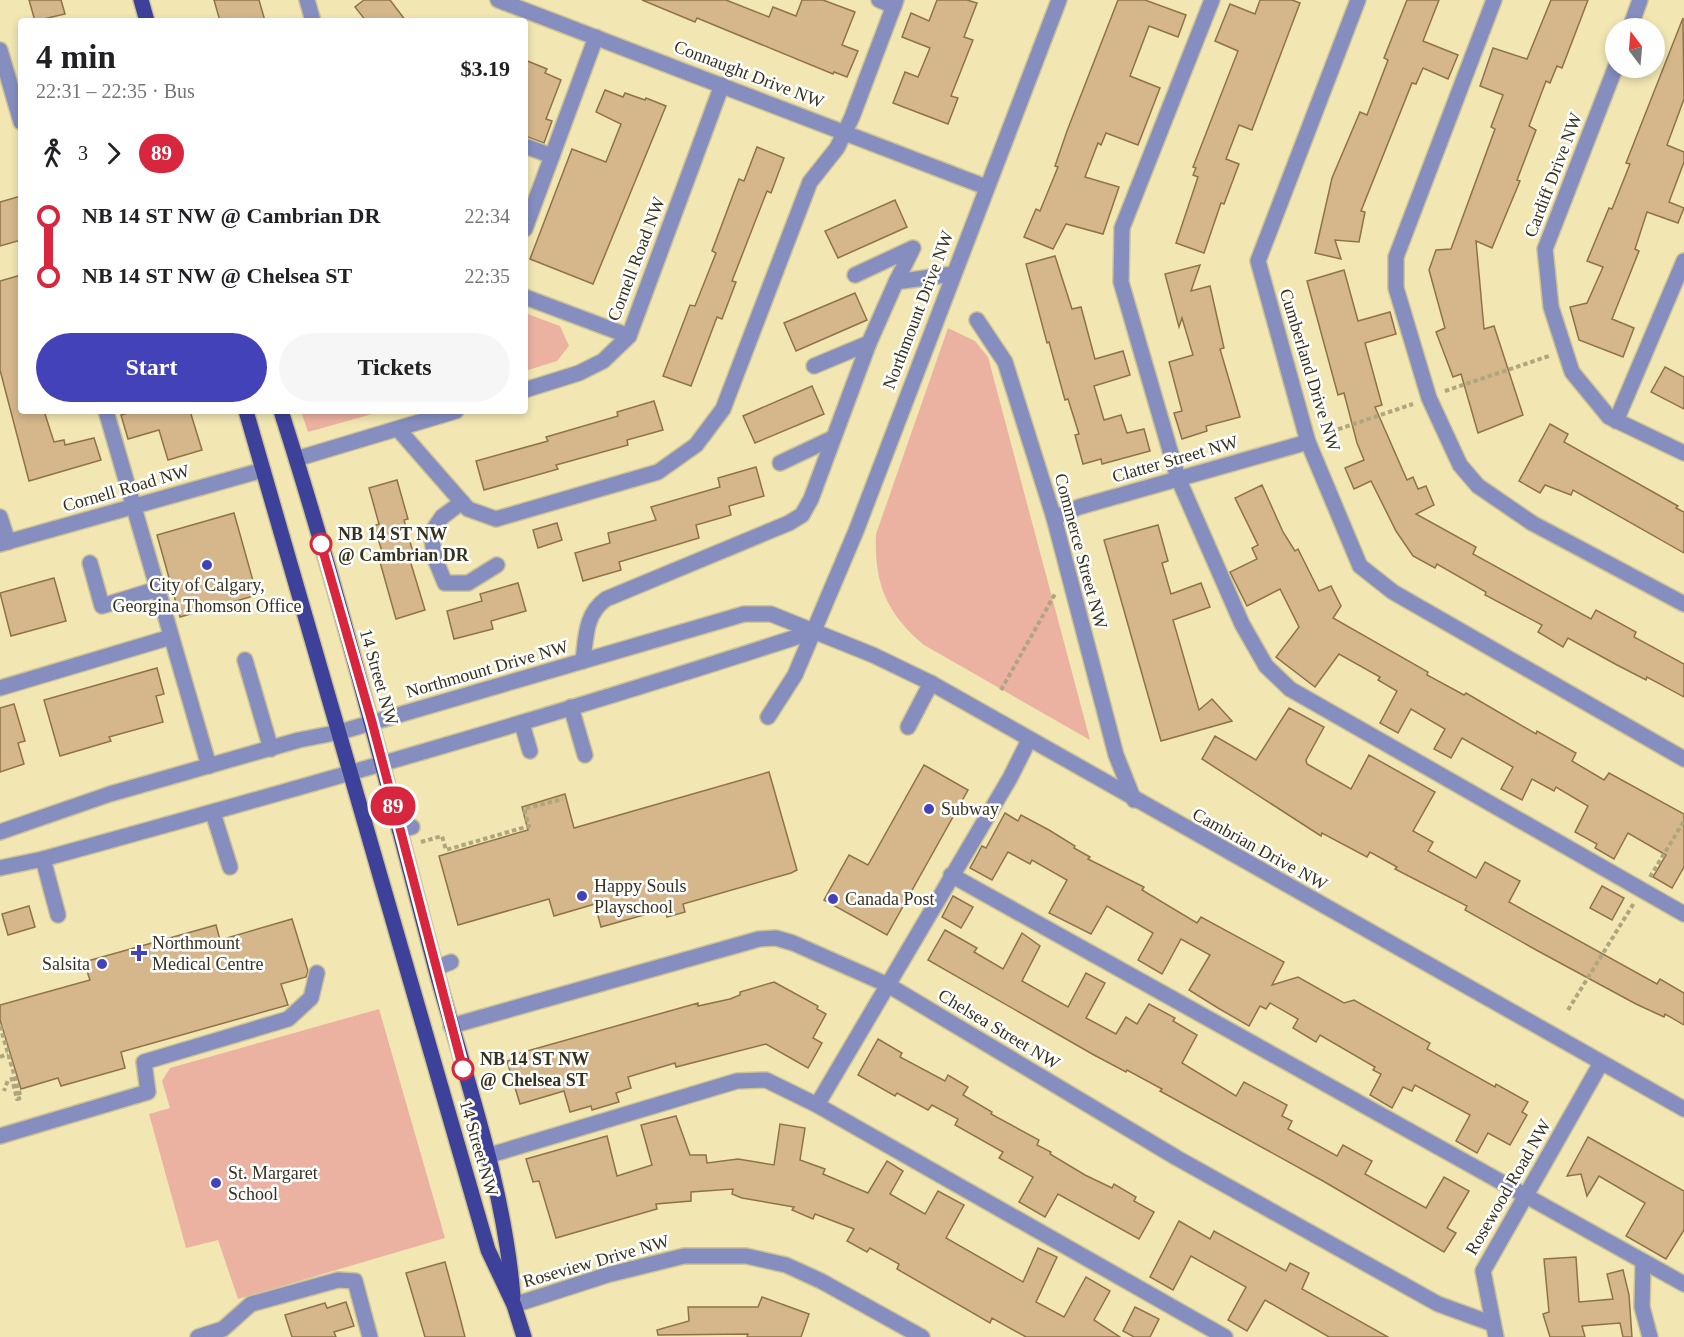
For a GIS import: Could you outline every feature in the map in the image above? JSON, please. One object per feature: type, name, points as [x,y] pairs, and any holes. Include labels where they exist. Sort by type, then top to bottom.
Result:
[{"type":"main road","points":[[141,0],[146,18]]},
{"type":"main road","name":"14 Street NW","points":[[247,414],[488,1250],[514,1305],[524,1337]]},
{"type":"main road","name":"14 Street NW","points":[[282,414],[383,764],[406,829],[436,968],[508,1240],[514,1305]]},
{"type":"street","points":[[307,0],[312,18]]},
{"type":"street","name":"Connaught Drive NW","points":[[498,0],[845,131],[986,187]]},
{"type":"street","points":[[398,429],[468,509],[496,519],[658,472],[696,445],[723,409],[810,182],[837,148],[845,131],[895,3],[879,0]]},
{"type":"street","name":"Northmount Drive NW","points":[[0,832],[110,794],[340,732],[744,614],[771,614],[812,632],[856,531],[952,274],[1059,0]]},
{"type":"street","points":[[1212,0],[1122,228],[1121,282],[1178,478],[1242,624],[1266,666],[1290,689],[1684,914]]},
{"type":"street","name":"Cumberland Drive NW","points":[[1358,0],[1258,261],[1314,438],[1360,566],[1393,592],[1684,759]]},
{"type":"street","points":[[1494,0],[1396,257],[1396,288],[1429,398],[1460,465],[1478,486],[1532,523],[1684,604]]},
{"type":"street","points":[[1634,18],[1640,0]]},
{"type":"street","points":[[528,221],[596,37]]},
{"type":"street","points":[[0,50],[18,112]]},
{"type":"street","name":"Cardiff Drive NW","points":[[1611,78],[1545,249],[1551,307],[1572,372],[1609,417],[1684,453]]},
{"type":"street","name":"Cornell Road NW","points":[[528,389],[579,373],[595,365],[629,336],[722,85]]},
{"type":"street","points":[[528,147],[552,156]]},
{"type":"street","points":[[583,661],[589,617],[596,606],[606,599],[789,523],[802,514],[811,499],[869,343],[913,248],[855,275]]},
{"type":"street","points":[[1616,420],[1684,261]]},
{"type":"street","points":[[897,282],[952,274]]},
{"type":"street","points":[[528,298],[629,336]]},
{"type":"street","name":"Commerce Street NW","points":[[977,320],[1005,362],[1054,518],[1116,755],[1134,800]]},
{"type":"street","points":[[814,366],[869,343]]},
{"type":"street","points":[[107,414],[209,766]]},
{"type":"street","points":[[296,459],[446,414]]},
{"type":"street","points":[[780,464],[833,438]]},
{"type":"street","name":"Clatter Street NW","points":[[1054,518],[1079,507],[1314,438]]},
{"type":"street","name":"Cornell Road NW","points":[[4,543],[263,470]]},
{"type":"street","points":[[462,502],[442,517],[431,533],[435,559],[445,583],[468,583],[497,565]]},
{"type":"street","points":[[0,517],[4,543]]},
{"type":"street","points":[[90,563],[102,606],[157,589]]},
{"type":"street","points":[[0,868],[43,859],[213,813],[522,724],[812,632]]},
{"type":"street","points":[[768,717],[795,675],[812,632]]},
{"type":"street","name":"Cambrian Drive NW","points":[[812,632],[873,655],[930,683],[1684,1109]]},
{"type":"street","points":[[0,688],[171,637]]},
{"type":"street","points":[[245,660],[271,749]]},
{"type":"street","points":[[908,727],[930,683]]},
{"type":"street","points":[[571,707],[585,755]]},
{"type":"street","points":[[522,724],[530,751]]},
{"type":"street","points":[[817,1105],[1029,740]]},
{"type":"street","points":[[213,813],[230,867]]},
{"type":"street","points":[[43,859],[58,915]]},
{"type":"street","points":[[951,875],[1684,1284]]},
{"type":"street","name":"Chelsea Street NW","points":[[451,1026],[759,939],[776,938],[793,943],[888,985],[1177,1158],[1438,1304],[1494,1331]]},
{"type":"street","points":[[436,968],[451,962]]},
{"type":"street","points":[[0,1136],[148,1092],[144,1062],[288,1019],[312,998],[317,974]]},
{"type":"street","name":"Rosewood Road NW","points":[[1494,1331],[1483,1271],[1601,1063]]},
{"type":"street","points":[[487,1156],[736,1081],[766,1080],[817,1105],[1225,1337]]},
{"type":"street","name":"Roseview Drive NW","points":[[514,1305],[607,1275],[684,1256],[746,1256],[786,1265],[804,1273],[922,1337]]},
{"type":"street","points":[[1643,1262],[1642,1307],[1650,1337]]},
{"type":"street","points":[[198,1337],[224,1333],[251,1304],[339,1280],[355,1281],[370,1337]]},
{"type":"path","points":[[1439,394],[1538,359]]},
{"type":"path","points":[[1314,438],[1422,400]]},
{"type":"path","points":[[1001,690],[1068,572]]},
{"type":"path","points":[[415,844],[442,837],[446,850],[529,826],[524,809],[563,799]]},
{"type":"path","points":[[1650,877],[1684,821]]},
{"type":"path","points":[[1568,1010],[1634,903]]},
{"type":"path","points":[[0,1026],[21,1098],[17,1099],[12,1079],[8,1080],[3,1091]]},
{"type":"path","points":[[0,1057],[8,1054]]},
{"type":"shaded area","points":[[528,314],[560,326],[569,346],[557,361],[528,370]]},
{"type":"shaded area","points":[[948,328],[975,341],[988,357],[1090,740],[924,645],[900,621],[885,596],[880,582],[877,568],[876,534]]},
{"type":"shaded area","points":[[302,414],[372,414],[308,432]]},
{"type":"shaded area","points":[[379,1009],[445,1238],[238,1299],[218,1240],[186,1248],[149,1114],[170,1108],[162,1081],[170,1068]]},
{"type":"building","points":[[29,0],[61,0],[65,14],[34,18]]},
{"type":"building","points":[[214,0],[259,0],[264,18],[219,18]]},
{"type":"building","points":[[364,0],[390,0],[404,18],[364,18],[355,7]]},
{"type":"building","points":[[642,0],[726,0],[769,17],[773,7],[796,16],[802,0],[823,0],[855,12],[842,45],[858,51],[847,77],[834,72],[833,74],[697,18],[695,22]]},
{"type":"building","points":[[937,0],[967,0],[977,3],[964,37],[973,40],[951,96],[958,98],[948,124],[893,103],[905,72],[918,77],[930,48],[902,37],[911,13],[929,21]]},
{"type":"building","points":[[1118,0],[1145,0],[1186,15],[1178,37],[1149,26],[1130,76],[1160,88],[1138,145],[1106,133],[1101,145],[1098,143],[1085,177],[1119,187],[1103,234],[1066,224],[1053,249],[1024,237],[1036,209],[1040,211],[1058,167],[1055,166],[1067,131]]},
{"type":"building","points":[[1260,0],[1292,0],[1300,3],[1252,130],[1239,125],[1226,159],[1239,164],[1224,204],[1221,203],[1204,253],[1176,243],[1198,177],[1193,175],[1196,168],[1193,167],[1238,51],[1215,41],[1230,4],[1255,14]]},
{"type":"building","points":[[1407,0],[1439,0],[1423,41],[1458,55],[1448,79],[1423,68],[1416,84],[1412,83],[1361,211],[1365,212],[1359,242],[1335,240],[1341,259],[1315,253],[1332,178],[1360,112],[1367,115],[1388,60],[1384,58]]},
{"type":"building","points":[[1551,0],[1588,0],[1562,68],[1557,66],[1550,83],[1546,81],[1529,126],[1536,130],[1517,180],[1520,181],[1492,248],[1476,241],[1484,329],[1494,326],[1523,415],[1478,433],[1461,374],[1453,377],[1436,332],[1445,328],[1429,270],[1436,250],[1451,249],[1495,129],[1491,127],[1503,95],[1480,86],[1493,48],[1527,59]]},
{"type":"building","points":[[1683,18],[1684,99],[1667,145],[1684,152],[1684,162],[1669,202],[1684,208],[1678,223],[1647,212],[1635,249],[1639,251],[1612,319],[1634,328],[1623,357],[1579,340],[1570,307],[1587,303],[1603,267],[1587,261],[1630,164],[1626,163],[1659,78],[1665,78],[1665,64]]},
{"type":"building","points":[[528,61],[547,69],[545,73],[561,80],[546,119],[552,121],[544,143],[528,137]]},
{"type":"building","points":[[605,90],[623,97],[625,93],[645,100],[646,98],[666,106],[593,284],[530,259],[572,149],[606,162],[621,124],[596,112]]},
{"type":"building","points":[[757,147],[784,158],[771,193],[767,191],[732,281],[736,282],[722,319],[717,317],[691,386],[663,376],[690,305],[695,306],[716,253],[712,251],[739,179],[744,181]]},
{"type":"building","points":[[18,197],[18,241],[0,246],[0,202]]},
{"type":"building","points":[[895,200],[907,227],[838,258],[825,231]]},
{"type":"building","points":[[1055,256],[1072,309],[1081,307],[1095,359],[1123,351],[1130,375],[1094,386],[1104,420],[1121,415],[1127,433],[1144,429],[1150,451],[1102,464],[1101,459],[1083,464],[1075,435],[1079,434],[1068,399],[1065,400],[1049,342],[1047,343],[1026,264]]},
{"type":"building","points":[[1200,265],[1191,291],[1210,286],[1224,348],[1220,349],[1240,417],[1206,426],[1207,431],[1182,439],[1174,413],[1182,411],[1169,362],[1193,355],[1182,318],[1179,327],[1165,274]]},
{"type":"building","points":[[1344,270],[1358,321],[1390,312],[1396,334],[1365,343],[1382,405],[1375,407],[1407,480],[1413,477],[1418,489],[1426,486],[1434,505],[1416,514],[1476,547],[1473,554],[1591,619],[1596,610],[1636,632],[1634,637],[1684,664],[1684,697],[1647,677],[1646,680],[1568,638],[1563,647],[1538,632],[1542,625],[1485,595],[1486,592],[1437,564],[1435,568],[1413,556],[1396,531],[1371,481],[1354,489],[1345,468],[1364,460],[1357,443],[1344,393],[1338,395],[1307,281]]},
{"type":"building","points":[[18,276],[18,414],[45,414],[54,442],[64,440],[65,445],[94,438],[101,460],[29,481],[0,370],[0,281]]},
{"type":"building","points":[[855,293],[867,320],[796,351],[784,323]]},
{"type":"building","points":[[1665,367],[1684,377],[1684,409],[1651,392]]},
{"type":"building","points":[[812,386],[824,414],[755,443],[743,416]]},
{"type":"building","points":[[654,401],[663,430],[627,440],[628,445],[556,465],[558,469],[484,490],[476,461],[548,441],[546,437],[618,416],[617,412]]},
{"type":"building","points":[[191,414],[202,450],[168,460],[159,430],[128,439],[121,415]]},
{"type":"building","points":[[1550,424],[1568,434],[1564,442],[1678,506],[1676,508],[1684,512],[1684,553],[1573,490],[1571,495],[1545,485],[1540,493],[1519,481]]},
{"type":"building","points":[[756,467],[764,496],[729,506],[731,515],[696,525],[699,538],[619,562],[621,570],[583,581],[575,553],[610,543],[608,533],[656,520],[651,507],[720,487],[718,478]]},
{"type":"building","points":[[397,480],[408,519],[404,520],[414,556],[409,557],[425,610],[396,619],[380,562],[385,561],[374,526],[379,524],[369,488]]},
{"type":"building","points":[[1262,485],[1283,532],[1295,551],[1298,549],[1319,591],[1331,586],[1341,606],[1333,618],[1428,672],[1427,675],[1464,695],[1466,693],[1536,734],[1537,731],[1576,753],[1572,761],[1604,780],[1609,773],[1684,814],[1684,867],[1672,888],[1653,877],[1666,855],[1628,833],[1614,859],[1595,848],[1597,844],[1575,832],[1588,806],[1556,787],[1554,791],[1532,779],[1522,800],[1501,789],[1513,767],[1462,738],[1451,758],[1434,749],[1445,729],[1411,709],[1398,733],[1380,723],[1397,691],[1378,680],[1380,677],[1339,654],[1315,687],[1276,657],[1299,627],[1280,589],[1247,606],[1230,572],[1257,559],[1252,548],[1258,545],[1235,498]]},
{"type":"building","name":"City of Calgary, Georgina Thomson Office","points":[[234,513],[257,595],[180,617],[157,535]]},
{"type":"building","points":[[557,523],[562,540],[538,548],[533,530]]},
{"type":"building","points":[[1158,525],[1168,561],[1162,563],[1171,594],[1201,583],[1210,607],[1173,620],[1199,710],[1212,699],[1232,721],[1161,741],[1104,540]]},
{"type":"building","points":[[54,578],[66,621],[11,636],[0,593]]},
{"type":"building","points":[[518,583],[526,611],[491,621],[493,629],[454,639],[447,611],[482,601],[480,594]]},
{"type":"building","points":[[157,668],[164,694],[156,696],[163,722],[109,737],[111,741],[60,756],[44,700]]},
{"type":"building","points":[[14,704],[25,741],[18,743],[24,764],[0,772],[0,708]]},
{"type":"building","points":[[1289,708],[1324,727],[1306,760],[1307,764],[1351,789],[1369,755],[1435,792],[1413,831],[1433,842],[1428,851],[1476,878],[1485,862],[1520,881],[1509,902],[1657,984],[1660,979],[1684,993],[1684,1025],[1665,1014],[1664,1017],[1636,1004],[1538,951],[1465,910],[1467,906],[1395,869],[1397,867],[1370,852],[1367,857],[1322,833],[1321,836],[1202,759],[1215,736],[1256,760]]},
{"type":"building","points":[[924,765],[968,790],[887,935],[824,900],[849,855],[868,865]]},
{"type":"building","points":[[769,772],[797,870],[791,873],[683,904],[685,912],[667,917],[665,909],[601,927],[595,904],[554,916],[549,899],[458,925],[439,856],[528,830],[522,807],[565,794],[574,828]]},
{"type":"building","points":[[1005,813],[1018,821],[1021,815],[1049,830],[1090,857],[1088,859],[1144,887],[1142,890],[1197,923],[1201,917],[1284,962],[1272,985],[1298,977],[1344,1003],[1354,1000],[1430,1043],[1427,1049],[1495,1087],[1496,1084],[1528,1102],[1522,1112],[1527,1115],[1510,1145],[1488,1133],[1477,1153],[1456,1141],[1470,1115],[1415,1085],[1412,1091],[1403,1087],[1392,1108],[1370,1095],[1381,1074],[1373,1070],[1375,1067],[1320,1035],[1316,1042],[1293,1028],[1298,1019],[1270,1003],[1266,1009],[1260,1006],[1249,1026],[1189,990],[1210,955],[1181,939],[1162,974],[1138,960],[1153,933],[1107,906],[1091,934],[1049,913],[1067,880],[1032,860],[1030,864],[1008,852],[992,880],[970,868],[982,846],[986,848]]},
{"type":"building","points":[[1602,886],[1624,898],[1612,920],[1590,908]]},
{"type":"building","points":[[953,896],[973,907],[961,928],[942,917]]},
{"type":"building","points":[[29,906],[35,927],[8,935],[2,914]]},
{"type":"building","points":[[292,919],[308,971],[306,977],[281,984],[288,1005],[121,1052],[125,1068],[61,1086],[58,1078],[21,1089],[0,1020],[0,1005],[90,980],[84,962],[216,925],[220,940]]},
{"type":"building","points":[[945,930],[977,948],[974,952],[1003,969],[1022,933],[1040,946],[1022,981],[1068,1007],[1086,973],[1105,983],[1086,1018],[1116,1034],[1126,1017],[1137,1024],[1149,1004],[1175,1018],[1173,1021],[1197,1035],[1182,1063],[1236,1096],[1244,1082],[1287,1105],[1282,1116],[1292,1121],[1288,1129],[1337,1156],[1343,1145],[1372,1161],[1365,1174],[1426,1208],[1444,1177],[1469,1191],[1447,1228],[1456,1233],[1444,1252],[1323,1181],[1160,1091],[1162,1089],[1094,1055],[928,960]]},
{"type":"building","points":[[774,982],[818,1006],[817,1009],[826,1014],[813,1038],[822,1043],[808,1068],[766,1044],[676,1067],[675,1063],[628,1077],[631,1088],[616,1093],[619,1102],[592,1110],[591,1106],[570,1112],[564,1091],[520,1104],[507,1061],[521,1057],[520,1053],[698,1003],[698,1006],[730,999],[740,995],[740,992]]},
{"type":"building","points":[[878,1039],[902,1053],[900,1057],[945,1081],[948,1075],[968,1087],[963,1095],[992,1112],[991,1114],[1039,1140],[1037,1145],[1051,1152],[1050,1154],[1085,1175],[1112,1188],[1114,1184],[1136,1197],[1134,1201],[1154,1212],[1139,1239],[1058,1194],[1045,1217],[1019,1202],[1033,1177],[999,1158],[1003,1152],[955,1125],[958,1119],[932,1105],[928,1110],[897,1093],[895,1096],[858,1075]]},
{"type":"building","points":[[676,1116],[690,1155],[706,1155],[707,1163],[738,1159],[774,1165],[780,1124],[805,1128],[800,1160],[825,1169],[823,1174],[868,1193],[887,1161],[903,1171],[890,1194],[925,1214],[938,1191],[964,1205],[946,1238],[1023,1282],[1038,1248],[1057,1257],[1036,1302],[1064,1317],[1086,1277],[1110,1291],[1094,1320],[1120,1337],[1026,1337],[992,1318],[990,1323],[897,1269],[899,1264],[870,1248],[867,1252],[847,1241],[854,1229],[815,1214],[813,1219],[792,1210],[794,1207],[742,1198],[732,1194],[733,1189],[691,1192],[691,1201],[656,1204],[657,1209],[556,1238],[539,1181],[533,1182],[526,1159],[607,1136],[617,1176],[652,1165],[641,1125]]},
{"type":"building","points":[[1588,1137],[1684,1191],[1684,1230],[1666,1259],[1626,1236],[1645,1203],[1599,1176],[1587,1196],[1581,1174],[1567,1176]]},
{"type":"building","points":[[1179,1221],[1210,1239],[1214,1231],[1286,1271],[1290,1263],[1309,1273],[1302,1289],[1388,1337],[1329,1337],[1265,1300],[1247,1331],[1228,1320],[1246,1287],[1191,1256],[1173,1290],[1150,1277]]},
{"type":"building","points":[[1576,1257],[1579,1302],[1613,1299],[1607,1274],[1623,1270],[1629,1295],[1632,1337],[1623,1337],[1620,1323],[1582,1326],[1585,1337],[1550,1337],[1543,1314],[1549,1312],[1544,1259]]},
{"type":"building","points":[[445,1262],[465,1337],[425,1337],[406,1273]]},
{"type":"building","points":[[762,1297],[809,1314],[801,1337],[747,1337],[748,1334],[658,1335],[657,1330],[689,1321],[688,1307],[758,1307]]},
{"type":"building","points":[[346,1302],[354,1326],[334,1332],[336,1337],[292,1337],[285,1315],[325,1303],[327,1308]]},
{"type":"building","points":[[1135,1307],[1159,1319],[1150,1337],[1134,1337],[1123,1331]]},
{"type":"bus line","name":"89","points":[[321,544],[372,722],[463,1069]]},
{"type":"place","name":"NB 14 ST NW @ Cambrian DR","points":[[321,544]]},
{"type":"place","name":"City of Calgary, Georgina Thomson Office","points":[[207,565]]},
{"type":"place","name":"Subway","points":[[929,809]]},
{"type":"place","name":"Happy Souls Playschool","points":[[582,896]]},
{"type":"place","name":"Canada Post","points":[[833,899]]},
{"type":"place","name":"Northmount Medical Centre","points":[[139,953]]},
{"type":"place","name":"Salsita","points":[[102,964]]},
{"type":"place","name":"NB 14 ST NW @ Chelsea ST","points":[[463,1069]]},
{"type":"place","name":"St. Margaret School","points":[[216,1183]]}]
